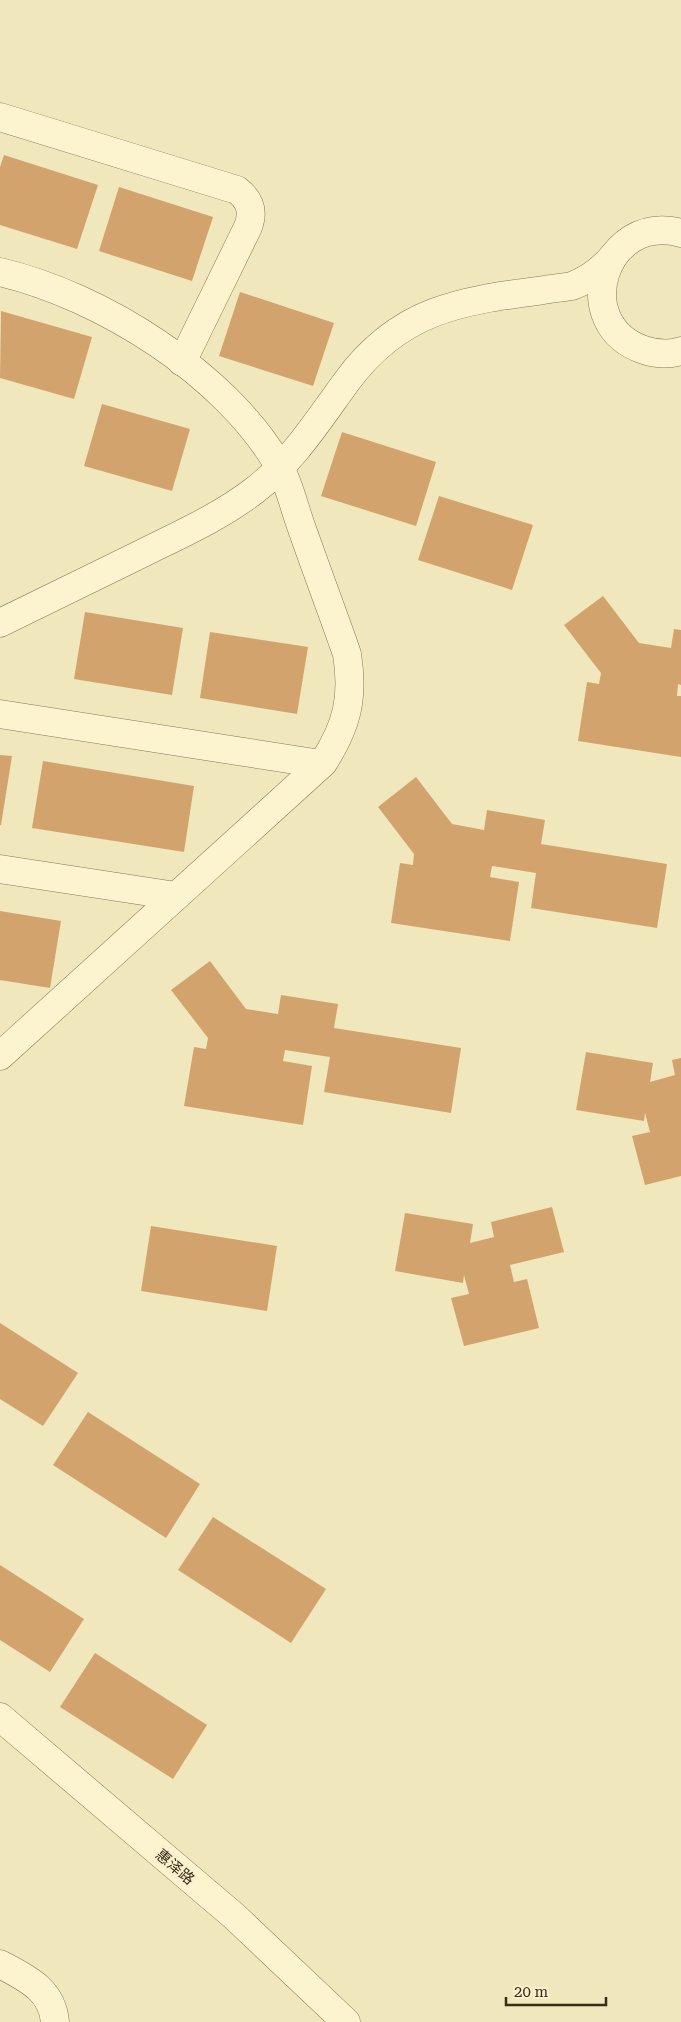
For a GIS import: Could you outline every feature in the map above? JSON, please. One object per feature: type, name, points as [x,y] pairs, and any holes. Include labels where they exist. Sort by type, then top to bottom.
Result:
[{"type":"street","points":[[0,117],[237,190],[244,195],[251,210],[248,227],[182,362]]},
{"type":"street","points":[[0,623],[201,524],[250,494],[280,468],[306,438],[362,361],[398,329],[422,316],[448,306],[572,286],[595,274],[625,243],[639,235],[654,231],[671,230],[681,233]]},
{"type":"street","points":[[615,254],[606,267],[602,282],[602,301],[608,320],[619,335],[635,347],[653,354],[673,354],[681,351]]},
{"type":"street","points":[[0,272],[51,288],[97,308],[141,333],[214,386],[243,415],[280,468],[347,654],[350,676],[350,699],[345,722],[336,743],[321,764],[0,1056]]},
{"type":"street","points":[[572,286],[590,289],[602,301]]},
{"type":"street","points":[[0,714],[321,764]]},
{"type":"street","points":[[0,869],[176,896]]},
{"type":"street","points":[[0,1035],[27,1026],[45,1016]]},
{"type":"street","name":"惠泽路","points":[[0,1717],[234,1916],[346,2022]]},
{"type":"street","points":[[0,1964],[43,1990],[54,2010],[55,2022]]},
{"type":"building","points":[[4,155],[98,185],[77,249],[0,225],[0,167]]},
{"type":"building","points":[[119,187],[213,217],[192,281],[99,251]]},
{"type":"building","points":[[240,292],[334,323],[313,386],[219,356]]},
{"type":"building","points":[[1,311],[92,337],[74,399],[0,378]]},
{"type":"building","points":[[102,404],[190,429],[172,491],[84,466]]},
{"type":"building","points":[[342,432],[436,462],[416,526],[321,496]]},
{"type":"building","points":[[439,496],[533,525],[512,590],[418,560]]},
{"type":"building","points":[[603,596],[639,643],[671,648],[674,629],[681,630],[681,685],[678,684],[677,696],[681,696],[681,757],[578,741],[587,682],[599,684],[601,673],[564,625]]},
{"type":"building","points":[[85,612],[183,628],[172,695],[74,679]]},
{"type":"building","points":[[210,632],[308,647],[297,714],[200,698]]},
{"type":"building","points":[[0,755],[12,756],[1,825],[0,825]]},
{"type":"building","points":[[43,761],[194,786],[184,852],[32,828]]},
{"type":"building","points":[[416,777],[452,824],[484,830],[487,810],[545,820],[541,844],[667,864],[657,928],[531,908],[536,873],[492,866],[490,877],[519,882],[510,941],[391,923],[400,863],[413,865],[414,854],[378,807]]},
{"type":"building","points":[[0,911],[61,921],[50,988],[0,980]]},
{"type":"building","points":[[210,961],[246,1009],[278,1014],[281,995],[338,1004],[334,1028],[461,1048],[451,1113],[324,1092],[330,1057],[285,1050],[283,1061],[312,1066],[303,1125],[184,1106],[194,1047],[206,1049],[208,1038],[171,990]]},
{"type":"building","points":[[586,1052],[653,1063],[650,1082],[675,1075],[672,1060],[681,1058],[681,1176],[645,1185],[632,1136],[650,1132],[645,1113],[644,1121],[576,1110]]},
{"type":"building","points":[[552,1207],[564,1252],[510,1265],[514,1282],[527,1279],[539,1328],[464,1346],[451,1298],[469,1294],[464,1275],[463,1283],[395,1271],[405,1213],[473,1224],[470,1243],[494,1237],[491,1222]]},
{"type":"building","points":[[151,1226],[277,1246],[267,1311],[141,1291]]},
{"type":"building","points":[[0,1323],[78,1373],[43,1426],[0,1399]]},
{"type":"building","points":[[88,1412],[200,1484],[166,1538],[53,1465]]},
{"type":"building","points":[[213,1517],[326,1589],[291,1643],[178,1570]]},
{"type":"building","points":[[0,1565],[84,1619],[50,1672],[0,1640]]},
{"type":"building","points":[[95,1653],[207,1725],[173,1779],[60,1707]]}]
